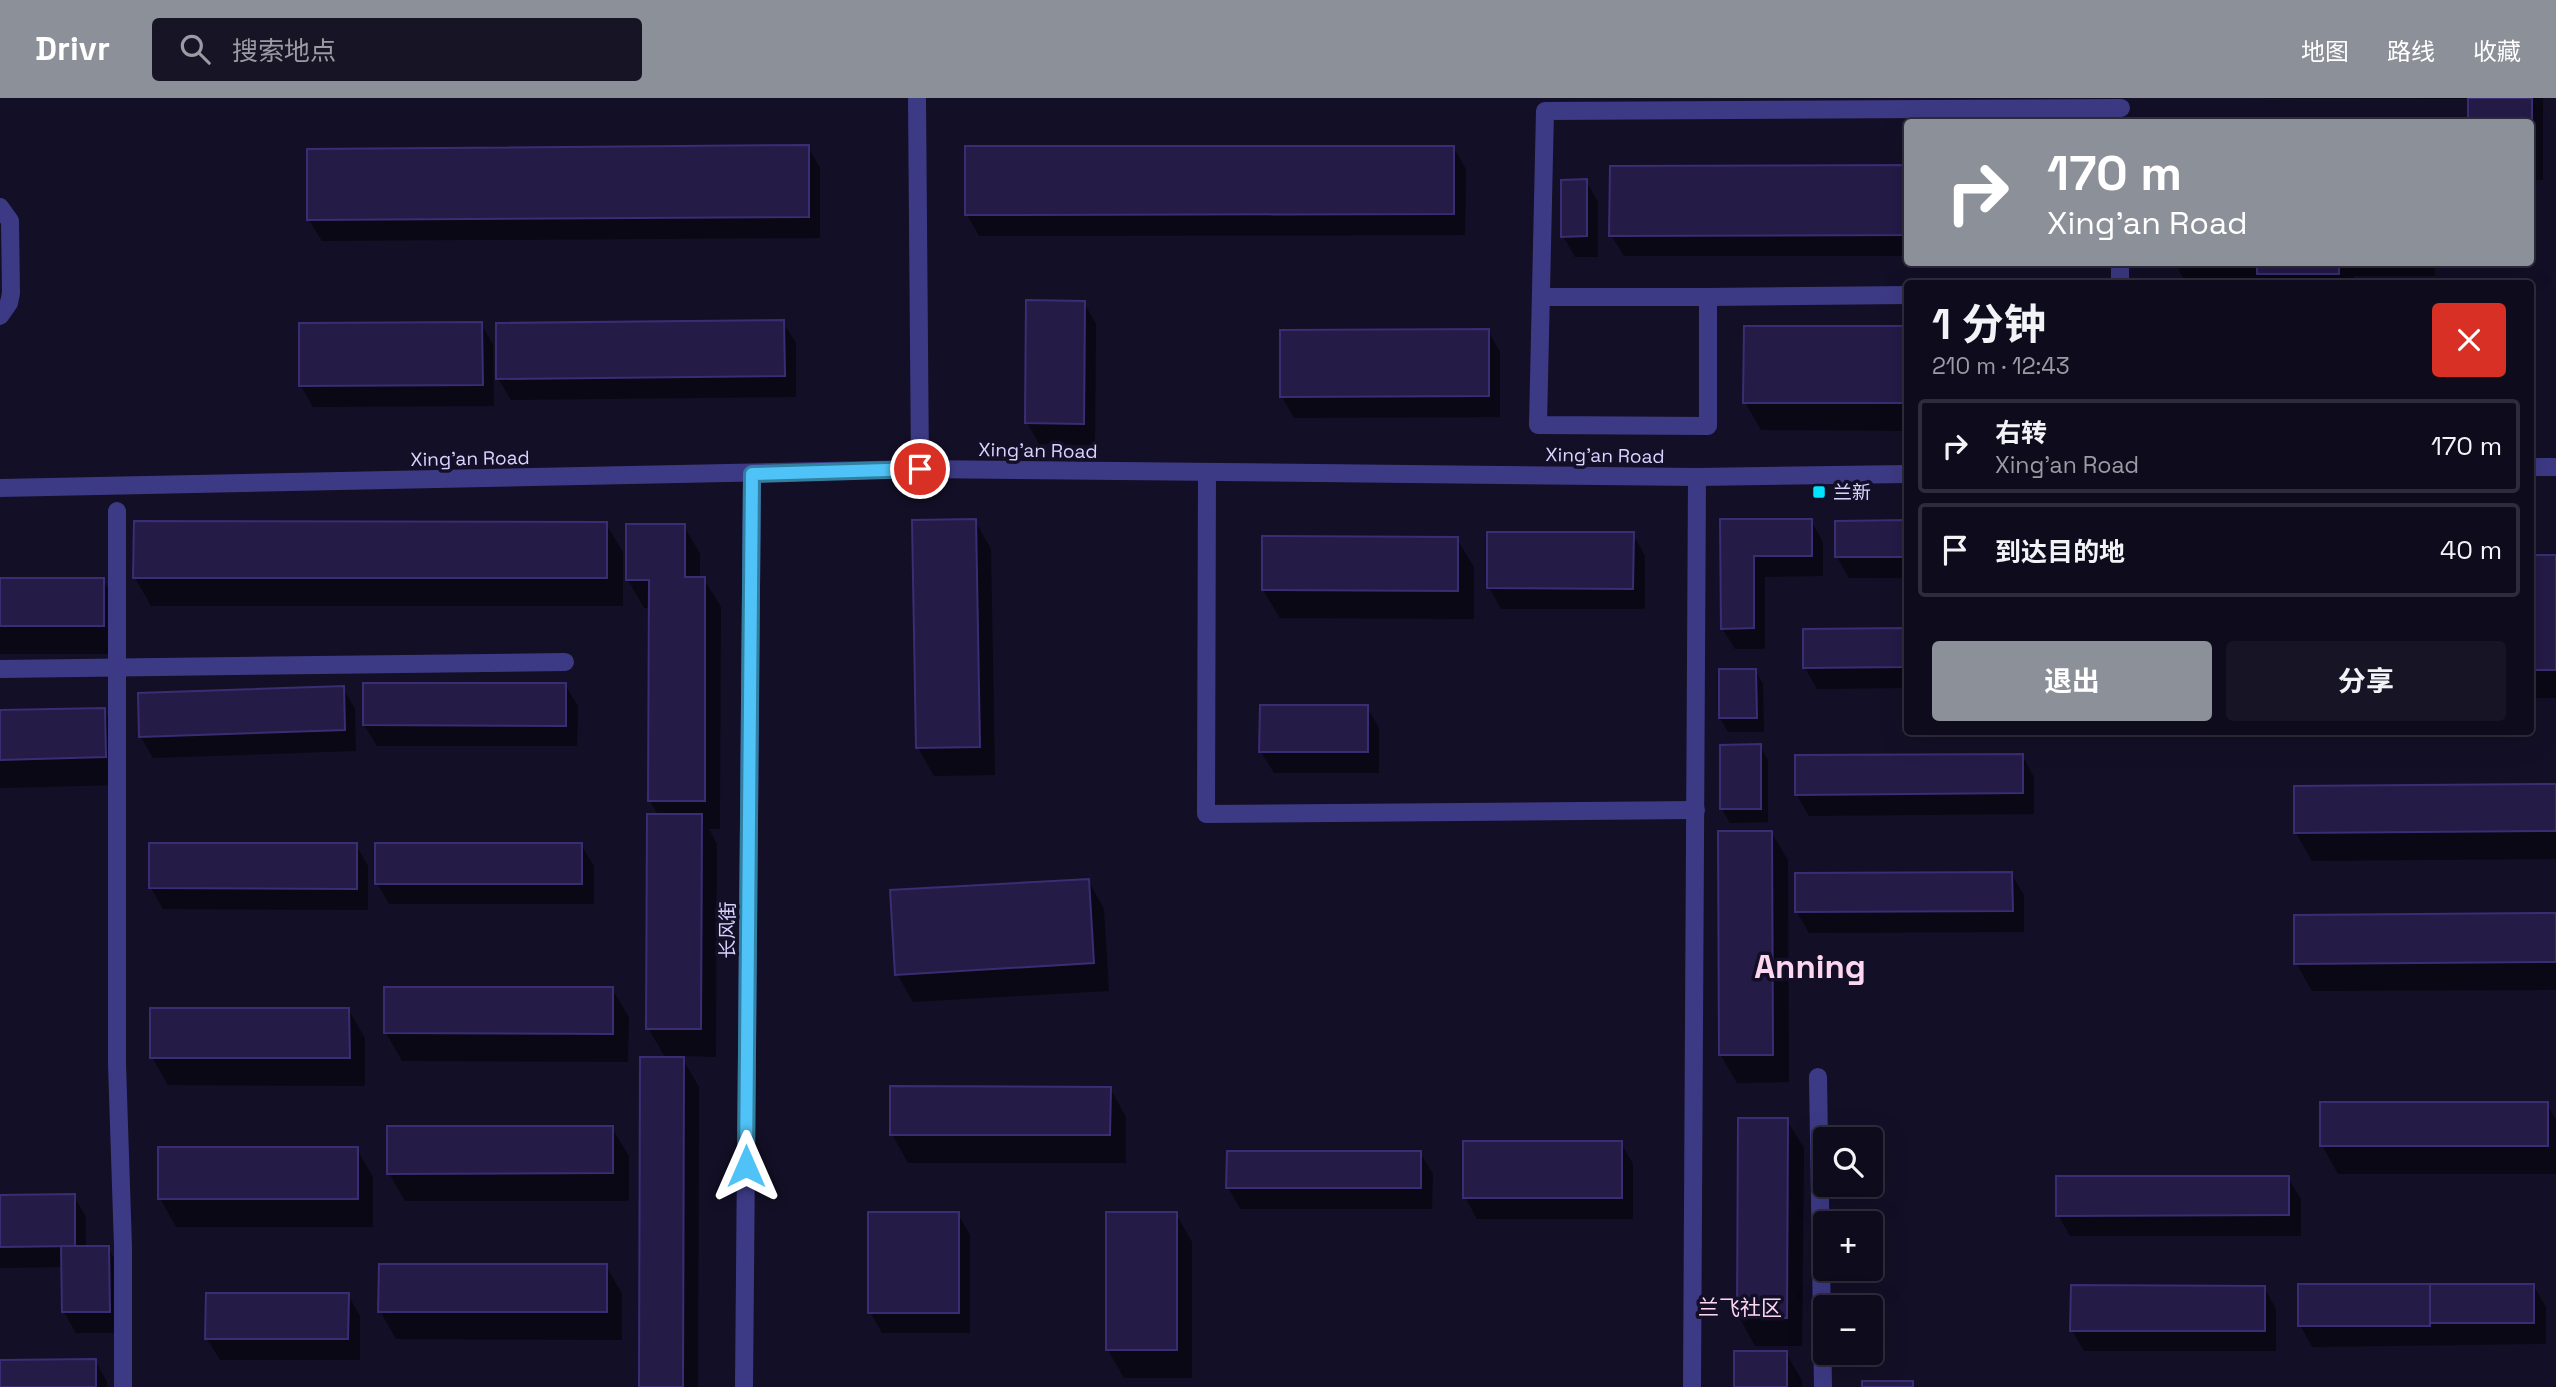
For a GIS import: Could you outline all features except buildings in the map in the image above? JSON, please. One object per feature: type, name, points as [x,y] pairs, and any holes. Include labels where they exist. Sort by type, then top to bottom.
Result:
[{"type":"street","points":[[918,98],[920,469]]},
{"type":"street","points":[[1708,296],[1708,426],[1538,425],[1543,297],[1545,111],[2121,109]]},
{"type":"street","points":[[0,207],[10,221],[11,293],[9,303],[0,316]]},
{"type":"street","points":[[1543,297],[1904,295]]},
{"type":"street","points":[[2534,467],[2556,467]]},
{"type":"street","name":"Xing'an Road","points":[[0,488],[920,469],[1697,477],[1904,474]]},
{"type":"street","points":[[1207,472],[1206,814],[1696,810]]},
{"type":"street","name":"长风街","points":[[744,1387],[752,474]]},
{"type":"street","points":[[1692,1387],[1697,477]]},
{"type":"street","points":[[117,512],[117,1064],[123,1247],[123,1387]]},
{"type":"street","points":[[0,669],[565,662]]},
{"type":"street","points":[[1818,1077],[1823,1387]]},
{"type":"place","name":"兰新","points":[[1819,492]]},
{"type":"district","name":"Anning","points":[[1810,966]]},
{"type":"district","name":"兰飞社区","points":[[1740,1308]]},
{"type":"route","points":[[746,1166],[752,474],[920,469]]}]
